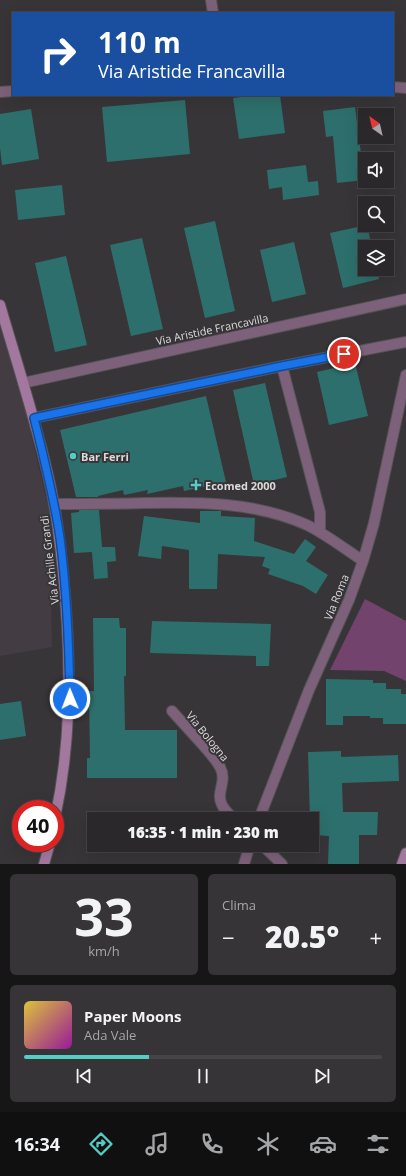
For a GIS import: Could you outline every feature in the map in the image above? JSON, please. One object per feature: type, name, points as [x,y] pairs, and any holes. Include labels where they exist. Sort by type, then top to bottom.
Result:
[{"type":"street","points":[[211,0],[213,12]]},
{"type":"street","points":[[394,87],[406,88]]},
{"type":"street","points":[[0,92],[12,91]]},
{"type":"street","name":"Via Aristide Francavilla","points":[[23,383],[406,299]]},
{"type":"street","name":"Via Achille Grandi","points":[[0,305],[34,418],[54,504],[60,540],[66,606],[70,699],[64,775],[59,800]]},
{"type":"street","points":[[34,418],[282,366],[406,342]]},
{"type":"street","points":[[282,366],[320,512],[320,532]]},
{"type":"street","name":"Via Roma","points":[[262,812],[309,690],[350,600],[363,562],[374,523],[406,374]]},
{"type":"street","points":[[54,504],[187,503],[241,507],[280,515],[303,524],[320,532],[363,562]]},
{"type":"street","name":"Via Bologna","points":[[172,711],[214,758],[220,767],[223,773],[223,780],[219,798],[227,812]]},
{"type":"street","points":[[44,864],[47,852]]},
{"type":"street","points":[[244,864],[248,852]]},
{"type":"street","points":[[269,852],[282,864]]},
{"type":"street","points":[[402,864],[406,853]]},
{"type":"shaded area","points":[[0,324],[24,404],[49,511],[52,647],[0,656]]},
{"type":"shaded area","points":[[365,599],[406,621],[406,681],[384,671],[330,670]]},
{"type":"building","points":[[250,96],[280,96],[285,133],[239,139],[233,98]]},
{"type":"building","points":[[185,100],[190,154],[107,162],[102,107]]},
{"type":"building","points":[[355,107],[358,144],[360,144],[361,152],[358,152],[358,181],[337,183],[333,136],[326,137],[323,111]]},
{"type":"building","points":[[31,109],[39,159],[2,165],[0,148],[0,114]]},
{"type":"building","points":[[306,165],[308,182],[318,181],[319,195],[283,200],[282,187],[269,189],[267,170]]},
{"type":"building","points":[[62,185],[65,215],[18,220],[15,190]]},
{"type":"building","points":[[215,221],[235,311],[205,318],[184,228]]},
{"type":"building","points":[[358,227],[358,232],[369,232],[370,240],[358,240],[358,276],[378,276],[379,279],[343,288],[330,233]]},
{"type":"building","points":[[142,238],[163,329],[131,336],[110,245]]},
{"type":"building","points":[[294,242],[306,294],[272,302],[260,250]]},
{"type":"building","points":[[66,256],[87,345],[55,352],[35,263]]},
{"type":"building","points":[[355,363],[368,416],[329,425],[317,372]]},
{"type":"building","points":[[265,383],[287,477],[254,485],[233,390]]},
{"type":"building","points":[[206,396],[226,482],[184,491],[183,486],[147,494],[148,490],[124,495],[123,490],[98,497],[76,497],[60,430]]},
{"type":"building","points":[[79,510],[99,510],[102,547],[115,547],[116,561],[107,562],[108,578],[94,579],[92,552],[74,553],[71,513],[79,512]]},
{"type":"building","points":[[200,511],[221,511],[221,516],[255,518],[254,541],[294,554],[305,539],[316,547],[306,561],[328,575],[316,594],[303,586],[268,574],[270,569],[262,566],[265,557],[218,554],[217,589],[189,589],[189,550],[162,546],[161,559],[138,556],[144,516],[200,523]]},
{"type":"building","points":[[93,618],[119,618],[120,628],[126,628],[126,676],[124,676],[125,730],[177,730],[177,778],[87,778],[87,758],[90,758],[89,691],[94,691]]},
{"type":"building","points":[[152,621],[271,624],[269,666],[256,666],[256,656],[150,653]]},
{"type":"building","points":[[326,679],[373,680],[373,683],[386,683],[386,689],[401,689],[401,694],[406,694],[406,724],[383,724],[383,718],[370,718],[370,716],[343,716],[343,725],[326,725]]},
{"type":"building","points":[[21,701],[26,736],[0,740],[0,704]]},
{"type":"building","points":[[341,751],[341,757],[398,755],[399,781],[342,783],[343,812],[378,812],[377,835],[359,835],[359,864],[328,864],[329,836],[319,835],[319,812],[310,812],[308,752]]},
{"type":"place","name":"Bar Ferri","points":[[73,456]]},
{"type":"place","name":"Ecomed 2000","points":[[196,485]]},
{"type":"route","points":[[70,699],[67,618],[60,540],[48,472],[34,418],[344,354]]}]
